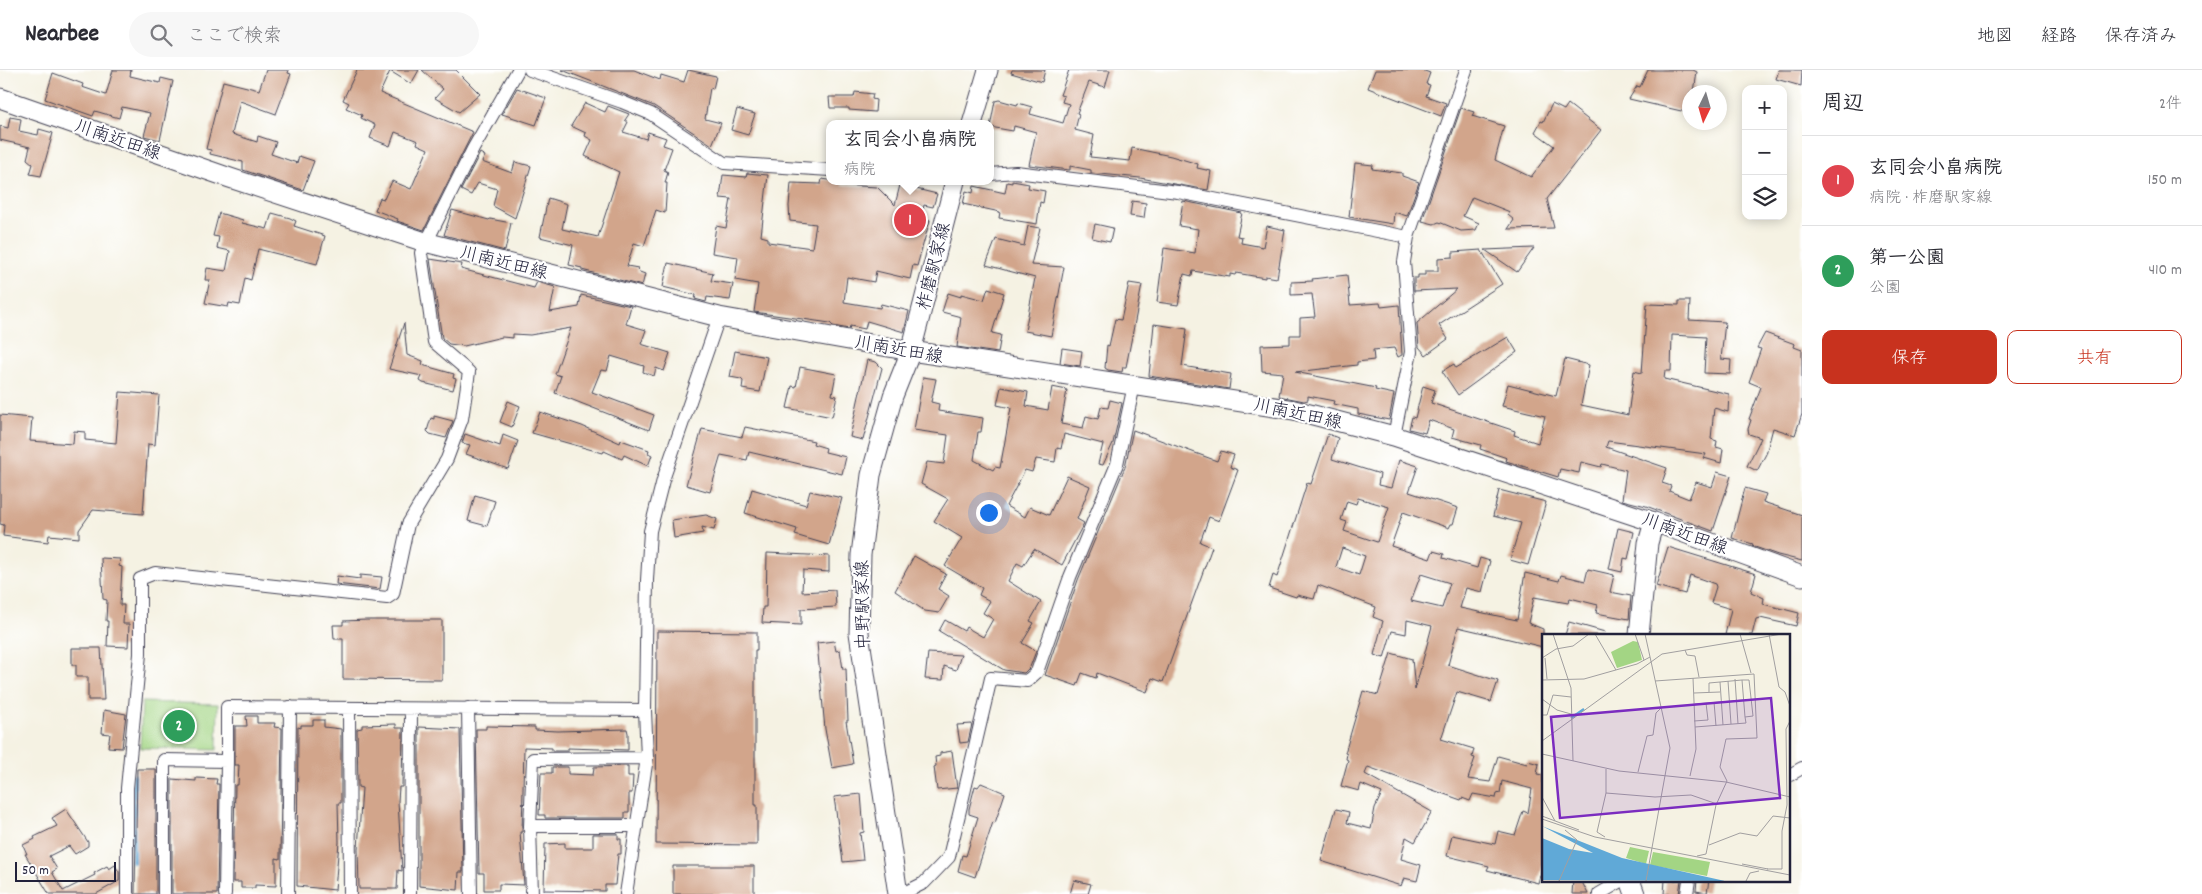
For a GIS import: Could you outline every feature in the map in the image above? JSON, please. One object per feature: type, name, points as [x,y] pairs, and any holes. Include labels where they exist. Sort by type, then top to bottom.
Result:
[{"type":"main road","points":[[973,120],[988,70]]},
{"type":"main road","name":"川南近田線","points":[[0,98],[230,178],[425,242],[718,317],[911,351],[1294,410],[1394,436],[1654,522],[1802,576]]},
{"type":"main road","name":"柞磨駅家線","points":[[911,351],[954,185]]},
{"type":"main road","name":"中野駅家線","points":[[898,894],[859,633],[861,555],[872,475],[893,396],[911,351]]},
{"type":"main road","points":[[1639,634],[1648,543],[1654,522]]},
{"type":"main road","points":[[1631,882],[1635,894]]},
{"type":"street","points":[[127,894],[127,788],[140,654],[140,579],[155,573],[387,598],[393,594],[408,524],[447,459],[462,419],[469,372],[434,342],[421,253],[494,110],[518,70]]},
{"type":"street","points":[[530,70],[651,114],[724,162],[826,170]]},
{"type":"street","points":[[1394,436],[1411,352],[1404,262],[1408,237],[1466,70]]},
{"type":"street","points":[[994,174],[1016,172],[1150,188],[1408,237]]},
{"type":"street","points":[[626,894],[628,869],[637,826],[647,758],[645,710],[646,580],[650,531],[664,480],[718,317]]},
{"type":"street","points":[[902,894],[924,883],[949,857],[991,678],[1028,681],[1037,672],[1070,577],[1117,464],[1134,385]]},
{"type":"street","points":[[226,894],[227,707],[411,710],[468,708],[645,710]]},
{"type":"street","points":[[288,894],[290,708]]},
{"type":"street","points":[[348,708],[350,894]]},
{"type":"street","points":[[468,708],[471,894]]},
{"type":"street","points":[[410,894],[411,710]]},
{"type":"street","points":[[532,894],[530,826],[533,759],[647,758]]},
{"type":"street","points":[[164,894],[164,760],[227,761]]},
{"type":"street","points":[[1790,775],[1802,768]]},
{"type":"street","points":[[530,826],[637,826]]},
{"type":"street","points":[[1599,894],[1619,882]]},
{"type":"green space","points":[[142,702],[218,704],[217,750],[140,748]]},
{"type":"building","points":[[113,70],[131,70],[130,76],[160,83],[161,78],[173,81],[160,140],[144,136],[150,113],[122,107],[119,118],[95,111],[93,116],[45,99],[53,73],[83,84],[82,87],[106,95]]},
{"type":"building","points":[[266,70],[289,70],[288,73],[291,74],[276,114],[240,101],[232,134],[257,142],[258,136],[276,142],[271,154],[297,163],[299,156],[314,161],[303,190],[243,170],[243,162],[210,154],[211,150],[206,149],[223,81],[259,90]]},
{"type":"building","points":[[357,70],[419,70],[411,84],[390,71],[380,93],[473,132],[424,230],[397,221],[398,219],[375,210],[380,198],[384,199],[392,181],[411,189],[428,149],[417,144],[418,141],[395,132],[390,146],[370,138],[375,125],[361,118],[362,115],[346,108],[349,103],[343,100]]},
{"type":"building","points":[[422,70],[456,70],[480,94],[459,112],[435,98],[443,89]]},
{"type":"building","points":[[562,70],[634,70],[660,80],[661,75],[684,82],[688,70],[716,76],[713,89],[710,88],[705,119],[721,123],[712,145],[654,106]]},
{"type":"building","points":[[1012,70],[1045,70],[1042,82],[1011,73]]},
{"type":"building","points":[[1069,70],[1110,70],[1105,87],[1089,82],[1077,113],[1079,114],[1075,130],[1094,135],[1090,157],[1130,161],[1132,148],[1171,156],[1198,164],[1197,168],[1211,171],[1208,190],[1140,178],[1091,173],[1091,170],[1070,166],[1070,170],[1029,165],[1036,132],[1014,126],[1013,131],[994,128],[994,120],[991,120],[995,101],[999,100],[1017,105],[1018,103],[1032,107],[1030,114],[1063,123],[1069,104],[1062,102],[1064,96],[1060,95]]},
{"type":"building","points":[[1375,70],[1422,70],[1430,73],[1426,84],[1430,85],[1426,96],[1446,103],[1441,116],[1368,88]]},
{"type":"building","points":[[1648,70],[1693,70],[1697,72],[1695,85],[1682,85],[1682,111],[1629,99],[1637,86],[1640,87]]},
{"type":"building","points":[[1779,70],[1802,70],[1801,86],[1776,79]]},
{"type":"building","points":[[517,88],[546,98],[536,125],[502,114]]},
{"type":"building","points":[[855,92],[873,94],[872,99],[876,100],[875,112],[849,110],[849,108],[830,108],[829,97],[854,97]]},
{"type":"building","points":[[585,103],[605,112],[608,106],[629,114],[625,120],[628,122],[623,132],[646,139],[648,132],[666,138],[663,145],[672,148],[664,170],[668,172],[665,183],[667,183],[665,213],[656,210],[644,246],[634,243],[627,266],[638,268],[637,271],[645,274],[642,286],[569,265],[573,245],[540,237],[548,198],[567,204],[562,229],[598,237],[619,172],[585,156],[592,140],[585,136],[586,133],[571,126]]},
{"type":"building","points":[[1552,104],[1564,110],[1568,104],[1601,130],[1547,199],[1554,228],[1508,229],[1514,220],[1508,215],[1510,212],[1472,197],[1463,216],[1479,223],[1476,230],[1461,231],[1439,222],[1434,224],[1422,221],[1461,108],[1474,112],[1472,116],[1504,126],[1495,160],[1531,177],[1554,146],[1535,132],[1541,121],[1543,122]]},
{"type":"building","points":[[737,109],[755,114],[748,135],[731,130]]},
{"type":"building","points":[[10,117],[21,119],[19,131],[38,135],[39,129],[53,133],[41,176],[30,174],[33,164],[27,159],[30,147],[0,140],[0,126],[8,128]]},
{"type":"building","points":[[480,153],[485,156],[482,162],[512,173],[515,162],[531,166],[515,218],[493,206],[497,189],[478,183],[471,195],[461,190]]},
{"type":"building","points":[[1355,163],[1373,165],[1372,169],[1402,173],[1402,176],[1419,182],[1407,216],[1394,212],[1393,224],[1349,217]]},
{"type":"building","points":[[747,173],[768,175],[761,236],[768,238],[768,242],[812,248],[816,224],[790,221],[791,183],[821,184],[822,179],[826,180],[826,185],[877,187],[895,205],[900,185],[937,194],[933,207],[924,205],[921,218],[930,220],[917,266],[913,265],[910,279],[876,271],[874,282],[847,277],[844,302],[880,308],[881,304],[909,311],[904,332],[867,321],[865,329],[850,326],[849,329],[833,326],[830,323],[754,312],[758,284],[735,280],[738,257],[712,253],[716,226],[726,228],[731,199],[720,198],[723,175],[746,177]]},
{"type":"building","points":[[1012,181],[1029,184],[1028,188],[1045,191],[1043,203],[1040,202],[1037,224],[999,218],[1000,212],[963,204],[966,191],[973,193],[974,186],[1005,193],[1007,182],[1012,183]]},
{"type":"building","points":[[1132,201],[1146,203],[1144,218],[1130,216]]},
{"type":"building","points":[[1183,201],[1242,213],[1237,236],[1242,237],[1241,243],[1263,247],[1267,226],[1285,230],[1277,278],[1236,273],[1235,275],[1230,274],[1230,277],[1193,271],[1192,276],[1184,274],[1178,305],[1157,302],[1164,248],[1195,253],[1198,229],[1179,226]]},
{"type":"building","points":[[452,210],[489,220],[511,223],[505,251],[444,235]]},
{"type":"building","points":[[219,213],[243,220],[242,223],[267,229],[272,213],[296,221],[294,226],[325,236],[317,264],[258,249],[251,280],[245,278],[240,305],[229,303],[228,307],[205,303],[210,280],[205,280],[207,268],[226,271],[230,251],[217,248],[219,237],[213,236]]},
{"type":"building","points":[[1095,224],[1113,228],[1110,242],[1092,238]]},
{"type":"building","points":[[1028,226],[1040,228],[1031,265],[1064,267],[1051,336],[1025,331],[1035,278],[986,265],[996,239],[1024,246]]},
{"type":"building","points":[[1534,248],[1517,272],[1485,250]]},
{"type":"building","points":[[1481,250],[1502,284],[1439,325],[1448,339],[1426,355],[1419,347],[1417,323],[1457,289],[1414,291],[1414,278],[1418,278],[1418,275],[1425,275],[1425,271],[1438,271],[1438,258],[1453,257],[1453,252]]},
{"type":"building","points":[[430,259],[462,264],[461,269],[534,288],[537,282],[555,287],[550,312],[579,307],[581,295],[631,306],[626,324],[646,330],[641,344],[670,353],[664,371],[656,368],[654,376],[643,372],[644,366],[611,356],[607,371],[601,370],[592,392],[654,415],[649,430],[555,393],[561,376],[555,374],[571,328],[530,335],[513,334],[513,338],[502,337],[464,346],[449,344],[442,338]]},
{"type":"building","points":[[668,263],[713,273],[711,281],[733,284],[730,300],[707,297],[706,302],[695,299],[696,295],[663,287]]},
{"type":"building","points":[[1347,275],[1350,305],[1380,303],[1381,307],[1399,305],[1402,355],[1398,357],[1394,348],[1373,350],[1374,360],[1357,362],[1357,365],[1295,372],[1376,388],[1375,390],[1394,394],[1389,420],[1358,414],[1358,409],[1333,404],[1334,401],[1308,396],[1308,400],[1304,401],[1279,396],[1283,373],[1262,371],[1261,345],[1290,344],[1290,335],[1300,335],[1300,318],[1315,317],[1312,294],[1291,295],[1291,282],[1313,281],[1312,279]]},
{"type":"building","points":[[1129,283],[1142,285],[1126,367],[1123,367],[1122,372],[1108,370],[1105,368],[1107,345],[1109,346],[1115,319],[1121,320]]},
{"type":"building","points":[[988,288],[1004,293],[992,333],[1001,335],[998,353],[957,347],[961,317],[942,312],[948,293],[984,300]]},
{"type":"building","points":[[1679,301],[1690,301],[1689,320],[1725,322],[1721,359],[1731,360],[1730,374],[1704,373],[1706,337],[1672,335],[1671,371],[1665,371],[1664,379],[1729,394],[1728,412],[1714,408],[1711,439],[1717,441],[1716,447],[1723,449],[1721,463],[1704,458],[1706,454],[1608,441],[1606,447],[1667,468],[1662,483],[1671,486],[1669,491],[1689,499],[1696,482],[1712,487],[1717,472],[1731,476],[1713,531],[1646,506],[1622,500],[1626,470],[1602,464],[1601,467],[1581,462],[1579,473],[1560,469],[1558,477],[1506,461],[1507,458],[1480,449],[1481,445],[1452,437],[1454,429],[1429,420],[1425,433],[1409,429],[1412,417],[1415,418],[1423,386],[1435,390],[1431,403],[1515,431],[1514,435],[1538,443],[1545,416],[1502,406],[1508,384],[1556,396],[1565,359],[1589,365],[1581,405],[1628,415],[1634,371],[1642,373],[1647,304],[1679,305]]},
{"type":"building","points":[[404,323],[407,355],[423,361],[422,365],[454,374],[453,378],[456,379],[453,390],[423,383],[420,381],[422,376],[389,369]]},
{"type":"building","points":[[1154,324],[1187,329],[1182,366],[1231,374],[1229,389],[1149,376]]},
{"type":"building","points":[[1765,333],[1795,344],[1794,347],[1802,350],[1802,414],[1795,435],[1773,428],[1766,454],[1757,471],[1747,466],[1761,438],[1749,434],[1748,429],[1751,420],[1749,419],[1761,387],[1749,382],[1761,349],[1757,348]]},
{"type":"building","points":[[1508,337],[1517,352],[1458,395],[1442,371],[1454,364],[1456,368]]},
{"type":"building","points":[[1062,348],[1082,351],[1080,366],[1060,363]]},
{"type":"building","points":[[735,351],[767,357],[760,392],[742,389],[743,381],[741,379],[730,377]]},
{"type":"building","points":[[867,360],[876,362],[882,368],[863,440],[850,437]]},
{"type":"building","points":[[800,367],[836,374],[832,395],[837,396],[832,417],[787,408],[792,386],[796,387]]},
{"type":"building","points":[[923,377],[936,379],[931,402],[939,404],[938,411],[983,418],[981,432],[978,432],[974,460],[993,470],[995,467],[1000,468],[1011,408],[997,405],[1001,387],[1028,392],[1026,406],[1048,410],[1052,387],[1067,390],[1061,424],[1083,428],[1086,416],[1098,419],[1101,407],[1108,408],[1110,400],[1122,403],[1113,443],[1103,465],[1098,464],[1103,444],[1064,434],[1061,449],[1057,448],[1055,462],[1036,459],[1032,472],[1025,470],[1006,506],[1025,517],[1030,507],[1049,515],[1067,476],[1090,486],[1077,519],[1084,523],[1062,565],[1034,549],[1023,566],[1017,563],[1008,581],[1041,602],[1030,621],[1034,623],[1022,643],[1036,651],[1030,667],[1024,673],[1004,670],[939,631],[945,620],[964,631],[966,627],[983,637],[993,619],[983,613],[990,601],[979,595],[982,588],[945,566],[962,538],[934,521],[948,499],[921,484],[927,462],[944,464],[948,435],[914,430]]},
{"type":"building","points":[[120,392],[159,395],[155,445],[148,444],[143,514],[93,510],[79,530],[79,538],[49,535],[48,542],[3,536],[4,525],[0,524],[0,415],[32,418],[30,441],[73,444],[74,431],[85,432],[85,440],[116,443]]},
{"type":"building","points":[[508,401],[520,406],[512,427],[500,422]]},
{"type":"building","points":[[540,412],[582,426],[620,443],[621,440],[649,450],[648,453],[652,455],[648,466],[624,455],[622,459],[604,451],[603,453],[532,433]]},
{"type":"building","points":[[434,416],[453,421],[446,438],[430,434],[427,431],[431,418],[434,419]]},
{"type":"building","points":[[745,427],[814,441],[813,444],[826,448],[825,452],[846,457],[842,474],[749,452],[747,460],[721,455],[710,492],[686,485],[702,429],[742,437]]},
{"type":"building","points":[[1133,430],[1217,461],[1221,451],[1234,455],[1230,467],[1238,470],[1219,521],[1209,517],[1200,542],[1212,547],[1163,682],[1152,678],[1147,692],[1097,673],[1096,678],[1082,673],[1077,686],[1045,675],[1078,580],[1125,467]]},
{"type":"building","points":[[465,434],[500,446],[503,435],[518,441],[508,469],[466,454],[470,445],[462,443]]},
{"type":"building","points":[[1328,434],[1338,438],[1332,459],[1380,474],[1378,485],[1391,488],[1399,460],[1418,466],[1409,492],[1458,508],[1453,524],[1449,528],[1403,512],[1391,546],[1430,559],[1433,551],[1444,554],[1443,558],[1477,568],[1480,558],[1490,561],[1482,592],[1466,588],[1460,608],[1517,620],[1525,573],[1559,581],[1561,575],[1585,581],[1588,569],[1614,575],[1610,592],[1631,596],[1629,619],[1596,613],[1598,605],[1570,598],[1568,603],[1534,597],[1528,623],[1543,629],[1542,647],[1458,627],[1448,665],[1498,681],[1491,702],[1457,692],[1441,739],[1474,749],[1472,757],[1475,758],[1468,779],[1490,782],[1498,756],[1527,764],[1528,761],[1539,764],[1537,774],[1542,775],[1542,868],[1538,883],[1487,870],[1489,866],[1447,856],[1452,835],[1495,844],[1498,831],[1515,835],[1523,811],[1528,813],[1532,789],[1502,781],[1500,793],[1497,794],[1496,798],[1473,794],[1470,801],[1462,798],[1461,800],[1368,767],[1365,774],[1432,812],[1415,842],[1406,837],[1401,859],[1421,865],[1417,881],[1404,878],[1401,886],[1321,861],[1336,809],[1349,812],[1347,823],[1371,829],[1375,808],[1382,793],[1361,784],[1359,791],[1341,786],[1348,760],[1345,753],[1363,691],[1378,695],[1391,653],[1412,659],[1415,690],[1432,626],[1407,620],[1406,634],[1392,631],[1384,658],[1374,655],[1383,621],[1373,617],[1376,607],[1318,585],[1314,599],[1297,595],[1296,597],[1269,588],[1273,575],[1277,577],[1307,483],[1311,484]],"holes":[[[1358,498],[1389,507],[1377,542],[1344,531],[1347,522],[1341,520],[1347,501],[1356,504]],[[1342,548],[1365,556],[1359,575],[1336,567]],[[1421,574],[1450,583],[1442,608],[1411,601]]]},
{"type":"building","points":[[1745,488],[1766,494],[1763,502],[1802,515],[1802,561],[1778,555],[1752,546],[1753,544],[1732,538]]},
{"type":"building","points":[[752,489],[806,505],[810,491],[842,498],[829,545],[795,535],[797,529],[745,513]]},
{"type":"building","points":[[1499,490],[1546,502],[1528,565],[1510,560],[1521,523],[1493,516]]},
{"type":"building","points":[[475,495],[495,501],[487,526],[468,521]]},
{"type":"building","points":[[706,515],[717,519],[714,530],[702,527],[703,533],[674,538],[672,520]]},
{"type":"building","points":[[1618,528],[1634,532],[1628,559],[1624,558],[1622,572],[1609,569]]},
{"type":"building","points":[[1668,547],[1756,574],[1751,592],[1764,598],[1763,604],[1799,613],[1796,626],[1760,618],[1756,619],[1752,634],[1725,634],[1731,609],[1711,603],[1716,587],[1715,584],[1690,575],[1685,594],[1656,586]]},
{"type":"building","points":[[767,553],[829,556],[829,572],[803,570],[802,592],[835,590],[836,607],[801,609],[801,625],[762,623],[763,607],[766,607]]},
{"type":"building","points":[[914,556],[946,574],[938,589],[949,596],[939,613],[925,611],[895,591]]},
{"type":"building","points":[[101,558],[120,559],[119,566],[122,567],[120,605],[124,605],[123,624],[129,624],[128,647],[107,646],[107,600],[103,599]]},
{"type":"building","points":[[360,575],[382,577],[380,589],[336,584],[337,576],[360,579]]},
{"type":"building","points":[[442,620],[442,680],[343,679],[343,639],[334,639],[333,625],[343,625],[343,621]]},
{"type":"building","points":[[1569,622],[1605,632],[1604,634],[1565,634]]},
{"type":"building","points":[[657,631],[757,632],[757,650],[755,650],[755,805],[757,805],[757,845],[656,844]]},
{"type":"building","points":[[834,641],[836,651],[840,650],[843,669],[846,669],[848,721],[846,721],[853,764],[832,768],[825,729],[817,643]]},
{"type":"building","points":[[72,648],[101,648],[104,700],[88,700],[88,677],[76,677],[76,665],[72,665]]},
{"type":"building","points":[[928,653],[961,655],[956,670],[944,666],[943,680],[925,679]]},
{"type":"building","points":[[104,710],[126,714],[122,748],[108,747],[110,734],[102,733]]},
{"type":"building","points":[[246,716],[257,716],[257,723],[275,723],[274,727],[282,728],[280,859],[276,858],[276,886],[255,885],[255,888],[241,888],[241,882],[233,882],[235,785],[238,785],[239,765],[235,765],[235,726],[247,726]]},
{"type":"building","points":[[313,720],[324,720],[324,727],[341,729],[341,803],[338,803],[339,842],[335,890],[297,886],[298,727],[301,728],[301,725],[313,725]]},
{"type":"building","points":[[396,724],[396,728],[403,728],[402,787],[399,787],[398,801],[402,871],[398,870],[397,889],[359,889],[358,849],[362,788],[358,787],[357,729],[362,728],[362,725]]},
{"type":"building","points":[[972,724],[968,742],[960,743],[957,725]]},
{"type":"building","points":[[486,726],[535,727],[535,730],[558,731],[627,729],[628,733],[628,750],[568,748],[568,751],[552,751],[552,748],[524,747],[522,832],[520,832],[524,885],[499,884],[499,890],[484,890],[484,873],[479,873],[476,729],[486,729]]},
{"type":"building","points":[[419,727],[460,729],[463,872],[459,872],[458,890],[419,886]]},
{"type":"building","points":[[952,751],[957,788],[937,790],[934,767],[936,766],[935,757],[940,756],[940,753]]},
{"type":"building","points":[[628,766],[628,776],[633,776],[632,793],[629,793],[629,812],[625,812],[625,818],[545,818],[545,815],[539,815],[541,773],[552,773],[552,767],[568,767],[568,774],[593,775],[594,767]]},
{"type":"building","points":[[137,769],[156,769],[156,894],[135,894]]},
{"type":"building","points":[[196,778],[217,779],[216,784],[219,784],[217,894],[172,894],[172,779],[196,781]]},
{"type":"building","points":[[981,783],[1005,793],[995,823],[993,822],[975,877],[958,871],[962,855],[966,856],[978,817],[969,814],[969,809],[975,786],[978,787]]},
{"type":"building","points":[[861,794],[864,832],[860,833],[863,860],[843,862],[834,797]]},
{"type":"building","points":[[66,809],[88,842],[88,846],[75,854],[69,846],[49,856],[57,869],[52,872],[63,891],[95,875],[94,873],[107,866],[109,869],[115,865],[119,872],[119,881],[96,894],[49,894],[25,854],[27,854],[23,845],[35,839],[34,837],[57,826],[52,818]]},
{"type":"building","points":[[593,834],[618,834],[618,839],[621,839],[621,854],[618,854],[615,885],[605,885],[605,891],[544,890],[545,844],[565,843],[565,848],[593,848]]},
{"type":"building","points":[[673,866],[754,866],[754,894],[673,894]]},
{"type":"building","points":[[1074,880],[1091,884],[1088,894],[1070,894]]},
{"type":"building","points":[[1573,882],[1582,882],[1588,894],[1572,894]]},
{"type":"building","points":[[1665,882],[1681,882],[1679,894],[1664,894]]},
{"type":"building","points":[[1697,882],[1709,882],[1707,893],[1696,891]]},
{"type":"waterway","points":[[133,862],[134,776]]},
{"type":"place","name":"玄同会小畠病院","points":[[910,220]]},
{"type":"place","name":"第一公園","points":[[179,726]]}]
